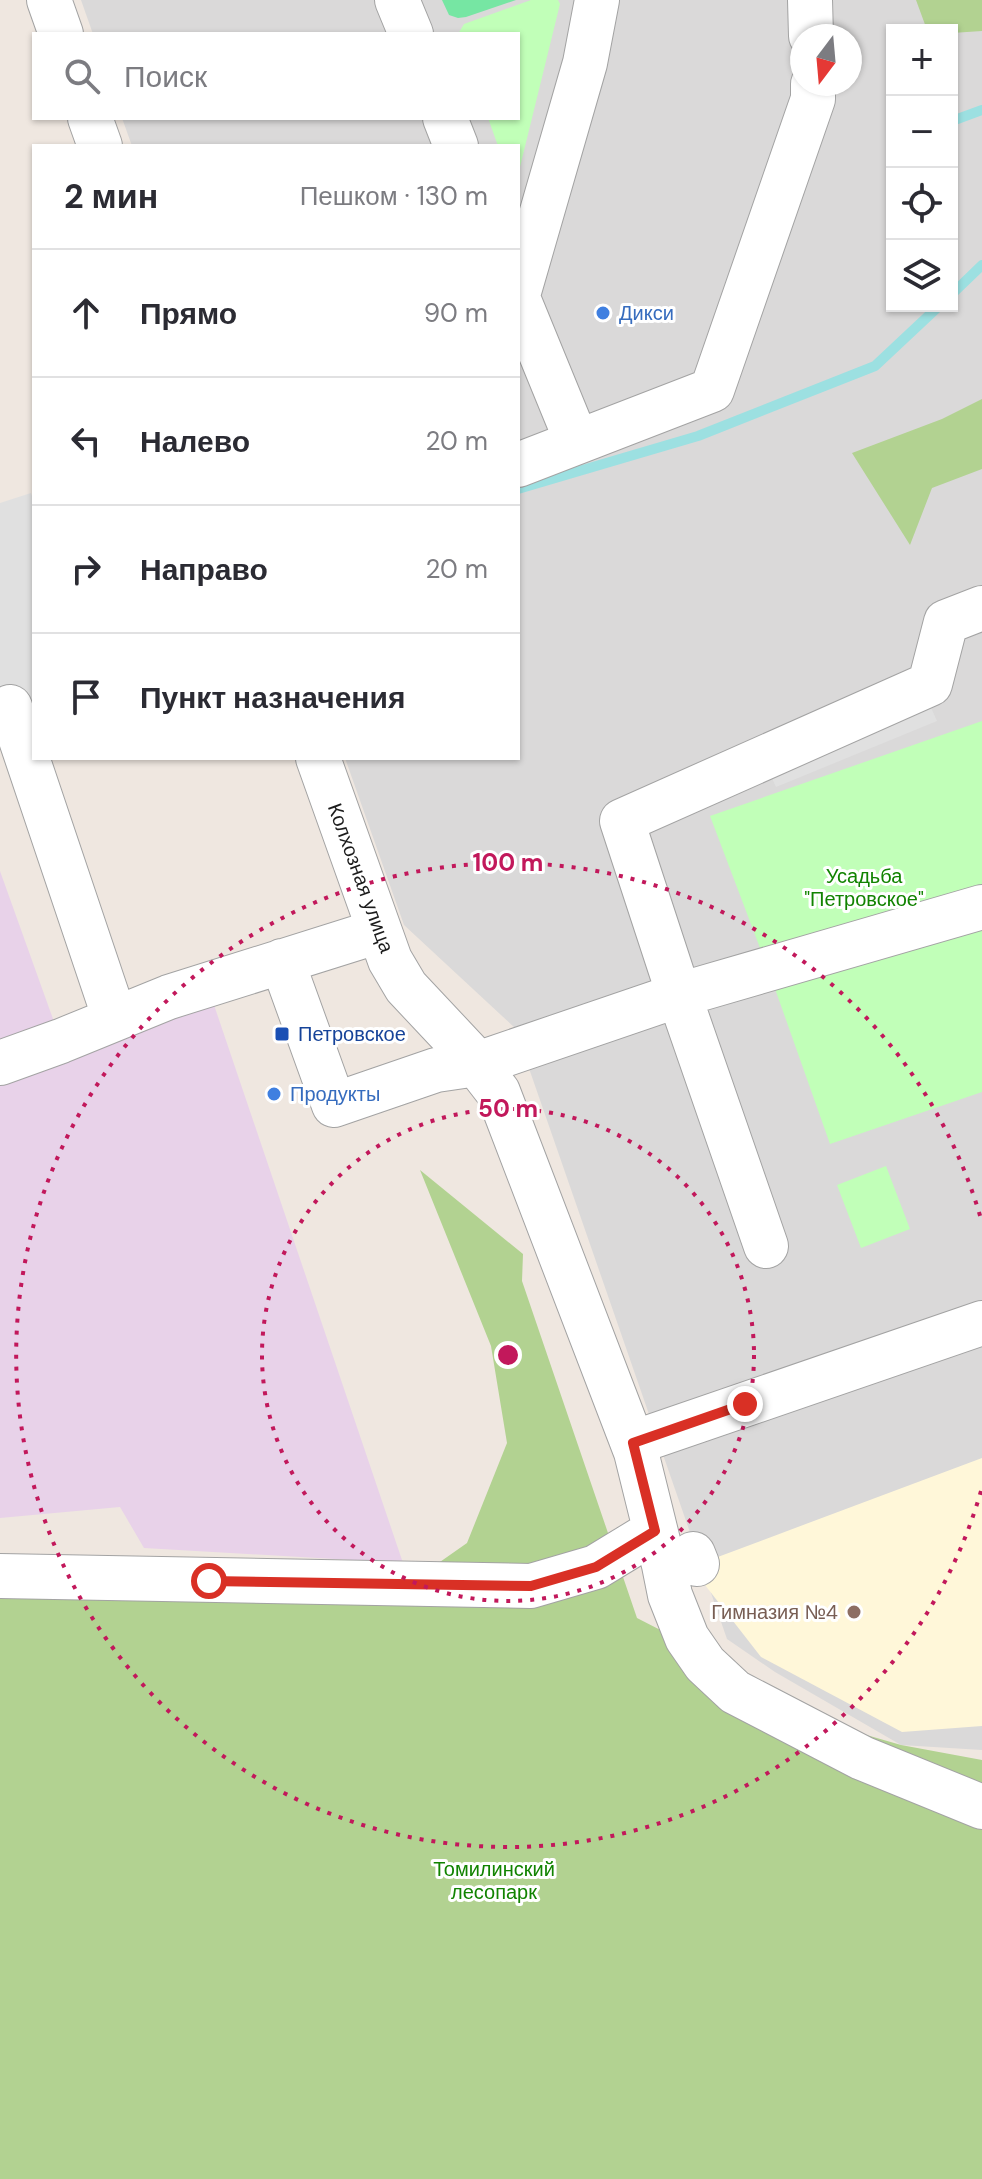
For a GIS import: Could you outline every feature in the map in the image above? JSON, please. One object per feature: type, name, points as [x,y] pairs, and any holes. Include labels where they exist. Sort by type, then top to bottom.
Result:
[{"type":"street","points":[[49,0],[60,32]]},
{"type":"street","points":[[397,0],[410,32]]},
{"type":"street","points":[[520,289],[585,63],[597,0]]},
{"type":"street","points":[[810,0],[811,24]]},
{"type":"street","points":[[520,464],[712,390],[813,96]]},
{"type":"street","points":[[91,120],[99,144]]},
{"type":"street","points":[[446,120],[455,144]]},
{"type":"street","points":[[520,301],[577,442]]},
{"type":"street","points":[[766,1246],[622,821],[930,684],[946,622],[982,608]]},
{"type":"street","points":[[10,707],[115,1019]]},
{"type":"street","name":"Колхозная улица","points":[[319,760],[390,960],[406,987],[477,1064],[498,1092],[642,1440],[677,1554],[670,1595],[687,1638],[705,1664],[735,1692],[862,1758],[982,1807]]},
{"type":"street","points":[[282,961],[334,1105],[436,1070],[477,1064],[679,995],[982,907]]},
{"type":"street","points":[[0,1063],[169,997],[379,931]]},
{"type":"street","points":[[642,1440],[982,1323]]},
{"type":"street","points":[[0,1576],[531,1586],[596,1567],[677,1554]]},
{"type":"shaded area","points":[[81,0],[982,0],[982,1750],[901,1745],[775,1672],[727,1639],[515,1028],[404,925],[346,760],[520,760],[520,144],[131,144],[123,120],[520,120],[520,32],[92,32]]},
{"type":"shaded area","points":[[31,493],[32,496],[32,700],[0,710],[0,503]]},
{"type":"shaded area","points":[[927,699],[937,721],[776,787],[766,765]]},
{"type":"shaded area","points":[[0,871],[67,1058],[212,999],[403,1563],[144,1548],[120,1507],[0,1518]]},
{"type":"shaded area","name":"Гимназия №4","points":[[982,1458],[982,1726],[902,1732],[761,1657],[691,1567]]},
{"type":"green space","points":[[442,0],[516,0],[458,18],[449,15]]},
{"type":"green space","points":[[531,0],[558,0],[560,4],[520,167],[520,144],[497,144],[489,120],[520,120],[520,32],[459,32],[464,24]]},
{"type":"green space","points":[[916,0],[982,0],[982,31],[958,33],[958,24],[925,24]]},
{"type":"green space","points":[[982,399],[982,469],[932,488],[910,545],[852,453],[942,419]]},
{"type":"green space","name":"Усадьба \"Петровское\"","points":[[982,721],[982,1092],[830,1144],[710,816]]},
{"type":"green space","points":[[886,1166],[910,1229],[861,1248],[837,1185]]},
{"type":"green space","name":"Томилинский лесопарк","points":[[420,1170],[523,1254],[522,1281],[637,1618],[863,1734],[901,1745],[982,1760],[982,2179],[0,2179],[0,1591],[380,1604],[467,1543],[507,1443],[491,1346]]},
{"type":"waterway","points":[[958,119],[982,110]]},
{"type":"waterway","points":[[958,288],[982,265]]},
{"type":"waterway","points":[[520,488],[698,436],[875,366],[933,312]]},
{"type":"place","name":"Дикси","points":[[603,313]]},
{"type":"place","name":"Петровское","points":[[282,1034]]},
{"type":"place","name":"Продукты","points":[[274,1094]]},
{"type":"place","name":"Гимназия №4","points":[[854,1612]]},
{"type":"route","points":[[209,1581],[531,1586],[596,1567],[655,1531],[633,1443],[745,1404]]}]
